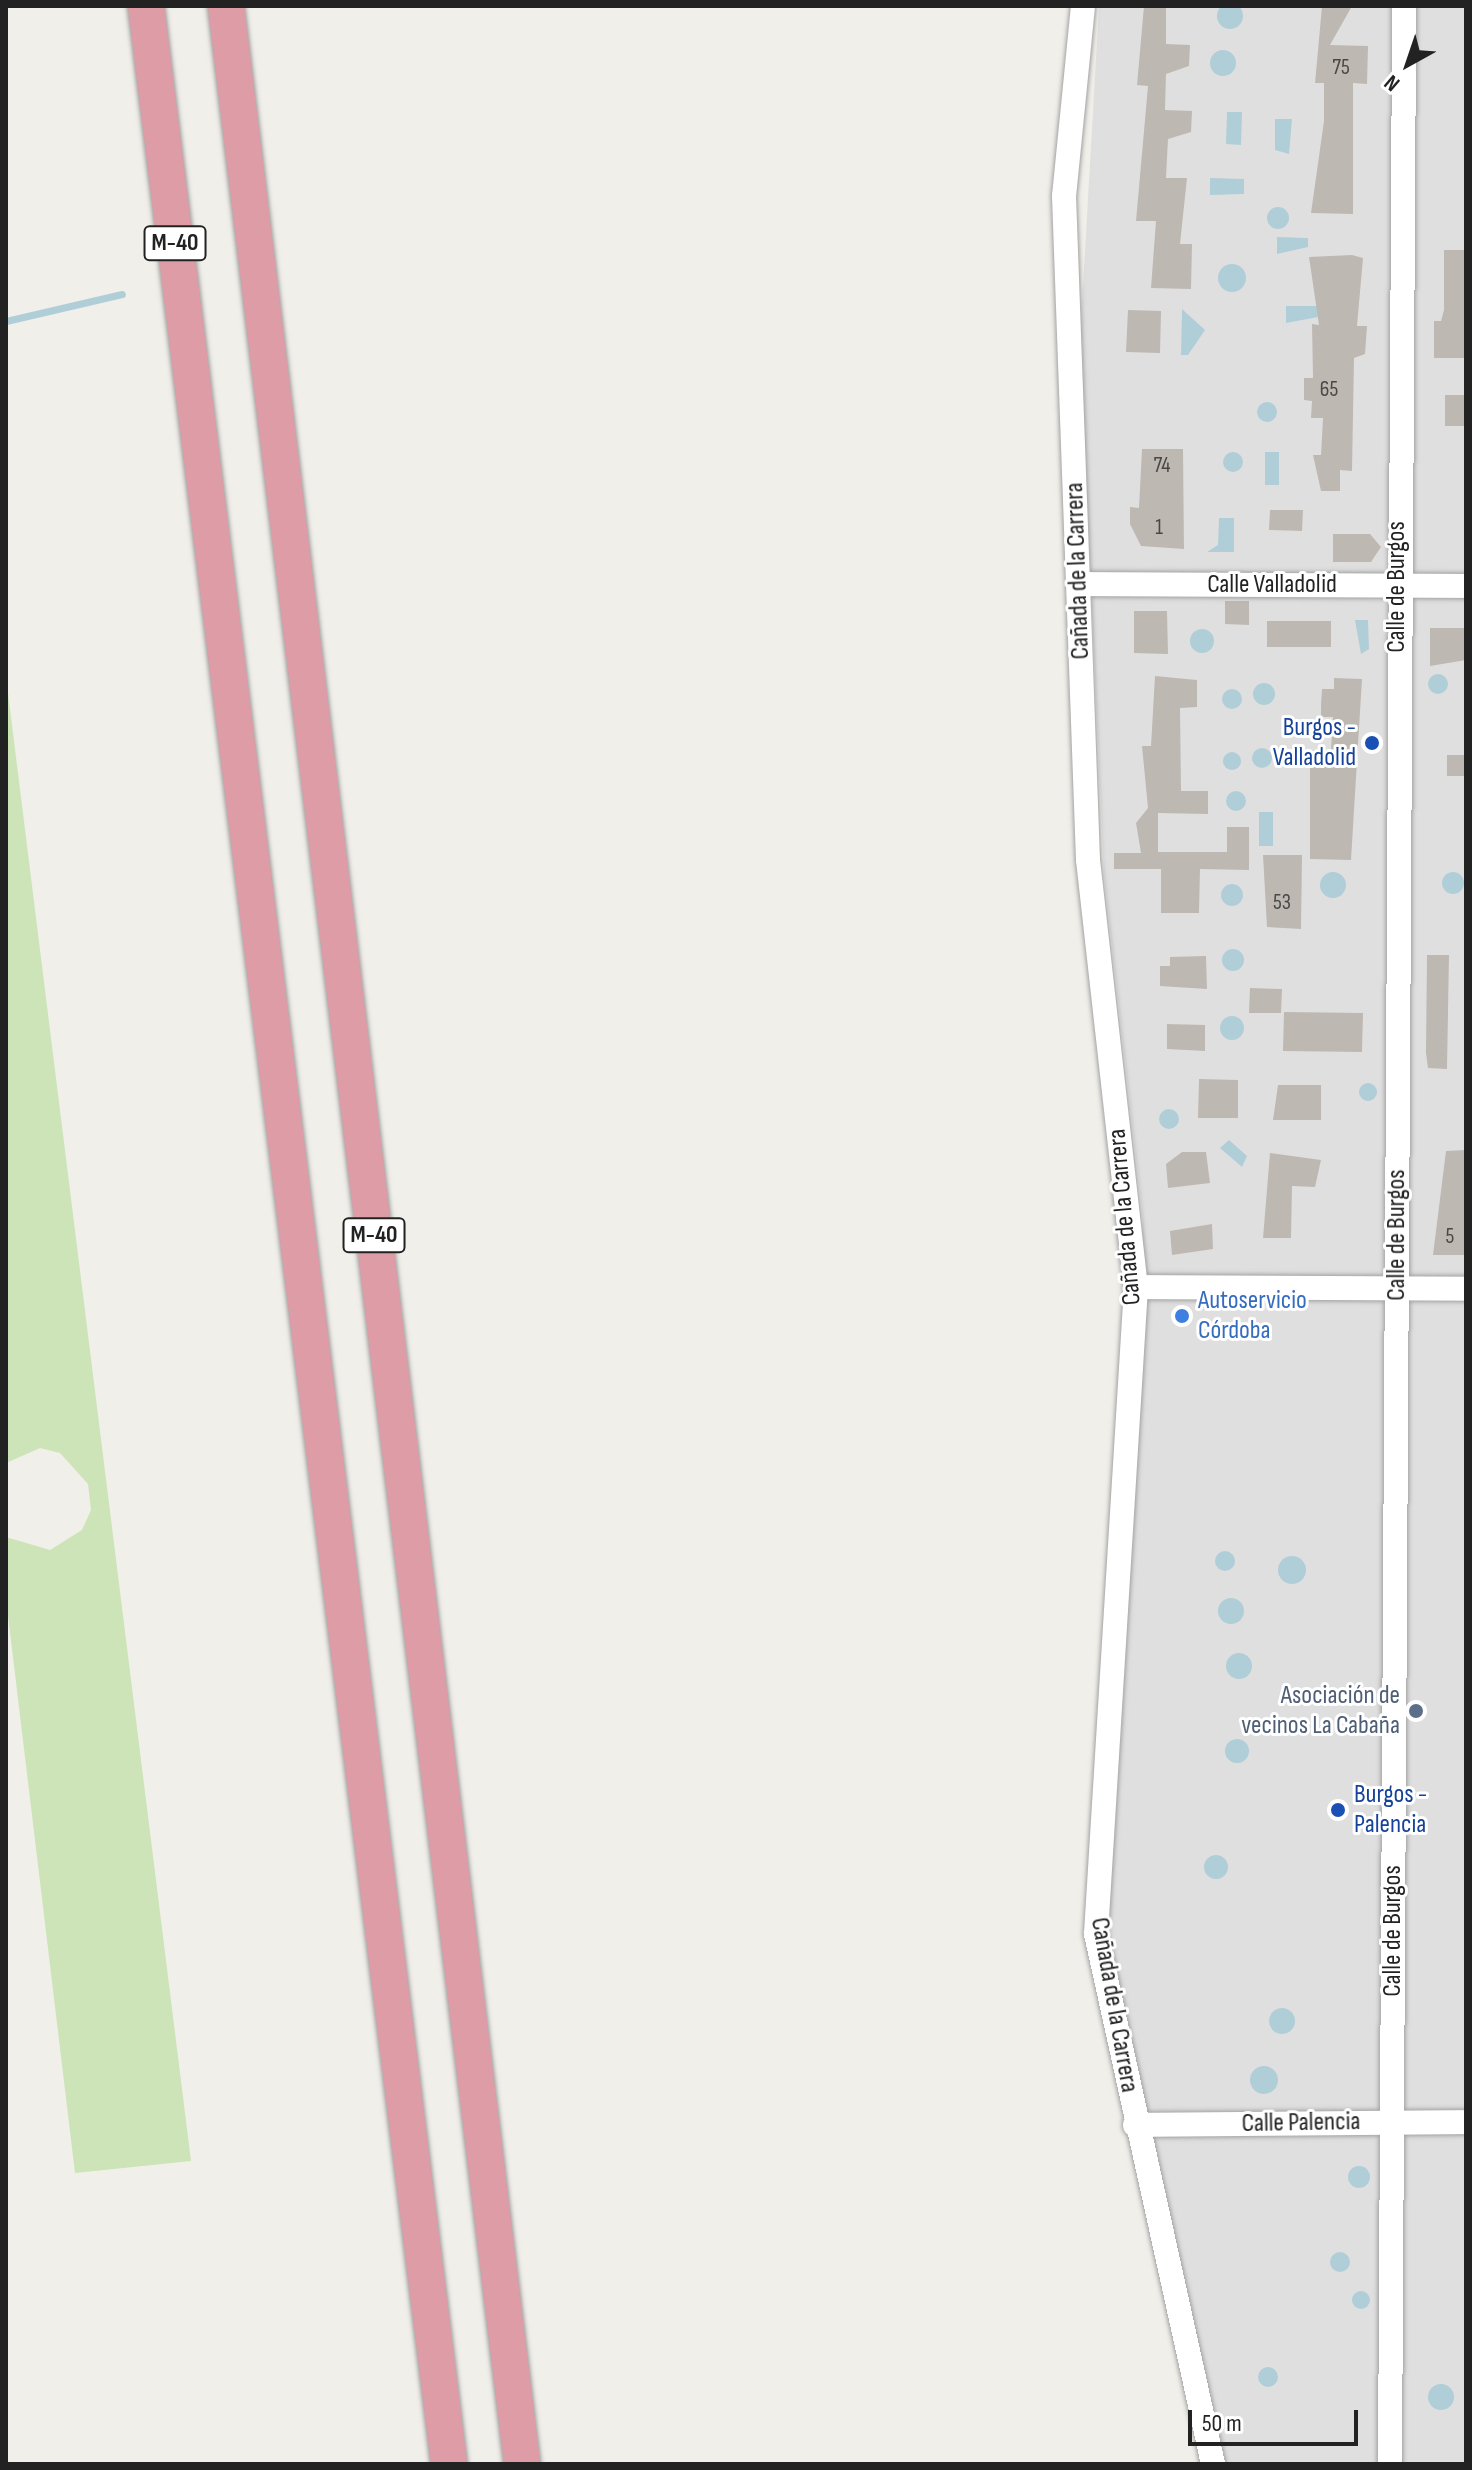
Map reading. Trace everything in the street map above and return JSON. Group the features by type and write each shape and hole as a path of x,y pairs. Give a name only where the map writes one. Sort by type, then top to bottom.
{"highway":[{"name":"M-40","path":"146,6 449,2464"},
{"name":"M-40","path":"226,6 522,2464"},
{"path":"434,2464 444,2424"}],"street":[{"name":"Cañada de la Carrera","path":"1083,6 1064,196 1088,860 1136,1287 1096,1934 1135,2125 1213,2464"},
{"name":"Calle de Burgos","path":"1390,2464 1397,1289 1397,585 1404,6"},
{"name":"Calle Valladolid","path":"1079,584 1466,586"},
{"path":"1136,1287 1466,1289"},
{"name":"Calle Palencia","path":"1135,2125 1466,2122"}],"shaded area":[{"path":"1099,6 1466,6 1466,2464 1226,2464 1106,1952 1143,1219 1104,873 1080,339"}],"green space":[{"path":"6,677 191,2161 75,2173 6,1599 6,1537 50,1550 82,1530 91,1510 88,1484 60,1453 40,1448 6,1463"}],"water":[{"path":"1230,3 1239,7 1243,16 1239,25 1230,29 1221,25 1217,16 1221,7"},
{"path":"1223,50 1232,54 1236,63 1232,72 1223,76 1214,72 1210,63 1214,54"},
{"path":"1227,112 1242,112 1241,145 1226,144"},
{"path":"1275,119 1292,119 1289,154 1275,150"},
{"path":"1210,178 1244,179 1244,194 1210,195"},
{"path":"1278,207 1286,210 1289,218 1286,226 1278,229 1270,226 1267,218 1270,210"},
{"path":"1277,237 1308,238 1308,247 1277,254"},
{"path":"1232,264 1242,268 1246,278 1242,288 1232,292 1222,288 1218,278 1222,268"},
{"path":"1286,306 1318,306 1318,317 1286,323"},
{"path":"1182,309 1205,330 1188,355 1181,355"},
{"path":"1267,402 1274,405 1277,412 1274,419 1267,422 1260,419 1257,412 1260,405"},
{"path":"1233,452 1240,455 1243,462 1240,469 1233,472 1226,469 1223,462 1226,455"},
{"path":"1265,452 1279,452 1279,485 1265,485"},
{"path":"1219,518 1234,518 1234,552 1207,552 1218,545"},
{"path":"1355,620 1368,620 1369,649 1361,654"},
{"path":"1202,629 1211,632 1214,641 1211,650 1202,653 1193,650 1190,641 1193,632"},
{"path":"1438,674 1445,677 1448,684 1445,691 1438,694 1431,691 1428,684 1431,677"},
{"path":"1264,683 1272,686 1275,694 1272,702 1264,705 1256,702 1253,694 1256,686"},
{"path":"1228,689 1236,689 1242,699 1236,709 1228,709 1222,703 1222,695"},
{"path":"1262,748 1269,751 1272,758 1269,765 1262,768 1255,765 1252,758 1255,751"},
{"path":"1232,752 1241,761 1232,770 1223,761"},
{"path":"1236,791 1243,794 1246,801 1243,808 1236,811 1229,808 1226,801 1229,794"},
{"path":"1259,812 1273,812 1273,846 1259,846"},
{"path":"1333,872 1342,876 1346,885 1342,894 1333,898 1324,894 1320,885 1324,876"},
{"path":"1453,872 1461,875 1464,883 1461,891 1453,894 1445,891 1442,883 1445,875"},
{"path":"1232,884 1240,887 1243,895 1240,903 1232,906 1224,903 1221,895 1224,887"},
{"path":"1233,949 1244,960 1233,971 1222,960"},
{"path":"1232,1016 1243,1023 1244,1028 1237,1039 1232,1040 1221,1033 1220,1028 1227,1017"},
{"path":"1364,1083 1372,1083 1377,1092 1375,1099 1364,1101 1359,1096 1359,1088"},
{"path":"1169,1109 1176,1112 1179,1119 1176,1126 1169,1129 1162,1126 1159,1119 1162,1112"},
{"path":"1229,1140 1247,1156 1242,1167 1220,1148"},
{"path":"1225,1551 1232,1554 1235,1561 1232,1568 1225,1571 1218,1568 1215,1561 1218,1554"},
{"path":"1292,1556 1302,1560 1306,1570 1302,1580 1292,1584 1282,1580 1278,1570 1282,1560"},
{"path":"1231,1598 1240,1602 1244,1611 1240,1620 1231,1624 1222,1620 1218,1611 1222,1602"},
{"path":"1239,1653 1248,1657 1252,1666 1248,1675 1239,1679 1230,1675 1226,1666 1230,1657"},
{"path":"1237,1739 1248,1746 1249,1751 1242,1762 1237,1763 1226,1756 1225,1751 1232,1740"},
{"path":"1216,1855 1224,1859 1228,1867 1224,1875 1216,1879 1208,1875 1204,1867 1208,1859"},
{"path":"1282,2008 1291,2012 1295,2021 1291,2030 1282,2034 1273,2030 1269,2021 1273,2012"},
{"path":"1264,2066 1274,2070 1278,2080 1274,2090 1264,2094 1254,2090 1250,2080 1254,2070"},
{"path":"1359,2166 1367,2169 1370,2177 1367,2185 1359,2188 1351,2185 1348,2177 1351,2169"},
{"path":"1340,2252 1347,2255 1350,2262 1347,2269 1340,2272 1333,2269 1330,2262 1333,2255"},
{"path":"1357,2291 1365,2291 1370,2300 1368,2307 1357,2309 1352,2304 1352,2296"},
{"path":"1268,2367 1275,2370 1278,2377 1275,2384 1268,2387 1261,2384 1258,2377 1261,2370"},
{"path":"1441,2384 1450,2388 1454,2397 1450,2406 1441,2410 1432,2406 1428,2397 1432,2388"}],"building":[{"path":"1144,6 1166,6 1166,44 1190,45 1189,66 1166,74 1165,110 1192,111 1191,132 1168,139 1166,178 1187,178 1180,244 1192,244 1191,289 1151,288 1156,221 1136,221 1148,86 1137,85"},
{"path":"1322,6 1352,6 1330,45 1368,46 1367,84 1353,83 1353,214 1311,213 1324,121 1324,83 1315,83"},
{"path":"1444,250 1466,250 1465,358 1434,358 1434,321 1441,321 1444,310"},
{"path":"1352,255 1363,258 1357,326 1367,326 1365,354 1354,358 1352,471 1340,470 1340,491 1321,491 1313,455 1321,455 1323,418 1311,418 1312,401 1304,400 1304,378 1313,378 1312,324 1319,325 1309,257"},
{"path":"1128,310 1161,311 1160,353 1126,352"},
{"path":"1445,395 1466,395 1466,426 1445,426"},
{"path":"1142,449 1183,449 1184,549 1141,546 1130,524 1130,507 1139,508"},
{"path":"1270,510 1303,510 1302,531 1269,530"},
{"path":"1333,534 1370,534 1381,547 1371,562 1333,562"},
{"path":"1225,601 1249,601 1249,625 1225,624"},
{"path":"1134,611 1167,611 1168,654 1134,653"},
{"path":"1267,621 1331,621 1331,647 1267,647"},
{"path":"1430,628 1466,628 1466,660 1430,666"},
{"path":"1155,676 1197,680 1197,707 1180,708 1181,791 1208,791 1208,814 1158,813 1158,852 1227,852 1227,827 1249,827 1249,870 1200,869 1199,913 1161,913 1161,869 1114,869 1114,853 1141,853 1136,823 1148,808 1142,746 1151,746"},
{"path":"1334,678 1362,679 1351,860 1310,859 1310,760 1313,750 1331,750 1333,717 1321,717 1321,705 1322,689 1334,689"},
{"path":"1447,755 1466,755 1466,776 1447,776"},
{"path":"1263,855 1302,855 1301,929 1267,927"},
{"path":"1427,955 1449,955 1447,1069 1428,1068"},
{"path":"1206,956 1207,989 1160,986 1160,966 1170,966 1170,957"},
{"path":"1250,988 1282,989 1281,1013 1249,1013"},
{"path":"1284,1012 1363,1013 1362,1052 1283,1051"},
{"path":"1167,1024 1205,1025 1205,1051 1167,1049"},
{"path":"1199,1079 1238,1080 1238,1118 1198,1118"},
{"path":"1278,1085 1321,1085 1321,1120 1273,1120"},
{"path":"1466,1150 1466,1255 1433,1255 1446,1151"},
{"path":"1182,1152 1206,1152 1210,1183 1168,1188 1166,1164"},
{"path":"1270,1153 1321,1160 1315,1187 1292,1186 1291,1238 1263,1238"},
{"path":"1212,1224 1213,1249 1172,1255 1170,1231"}],"waterway":[{"path":"6,321 122,294"}],"place":[{"name":"Burgos - Valladolid","path":"1372,743"},
{"name":"Autoservicio Córdoba","path":"1182,1316"},
{"name":"Asociación de vecinos La Cabaña","path":"1416,1711"},
{"name":"Burgos - Palencia","path":"1338,1810"}]}
